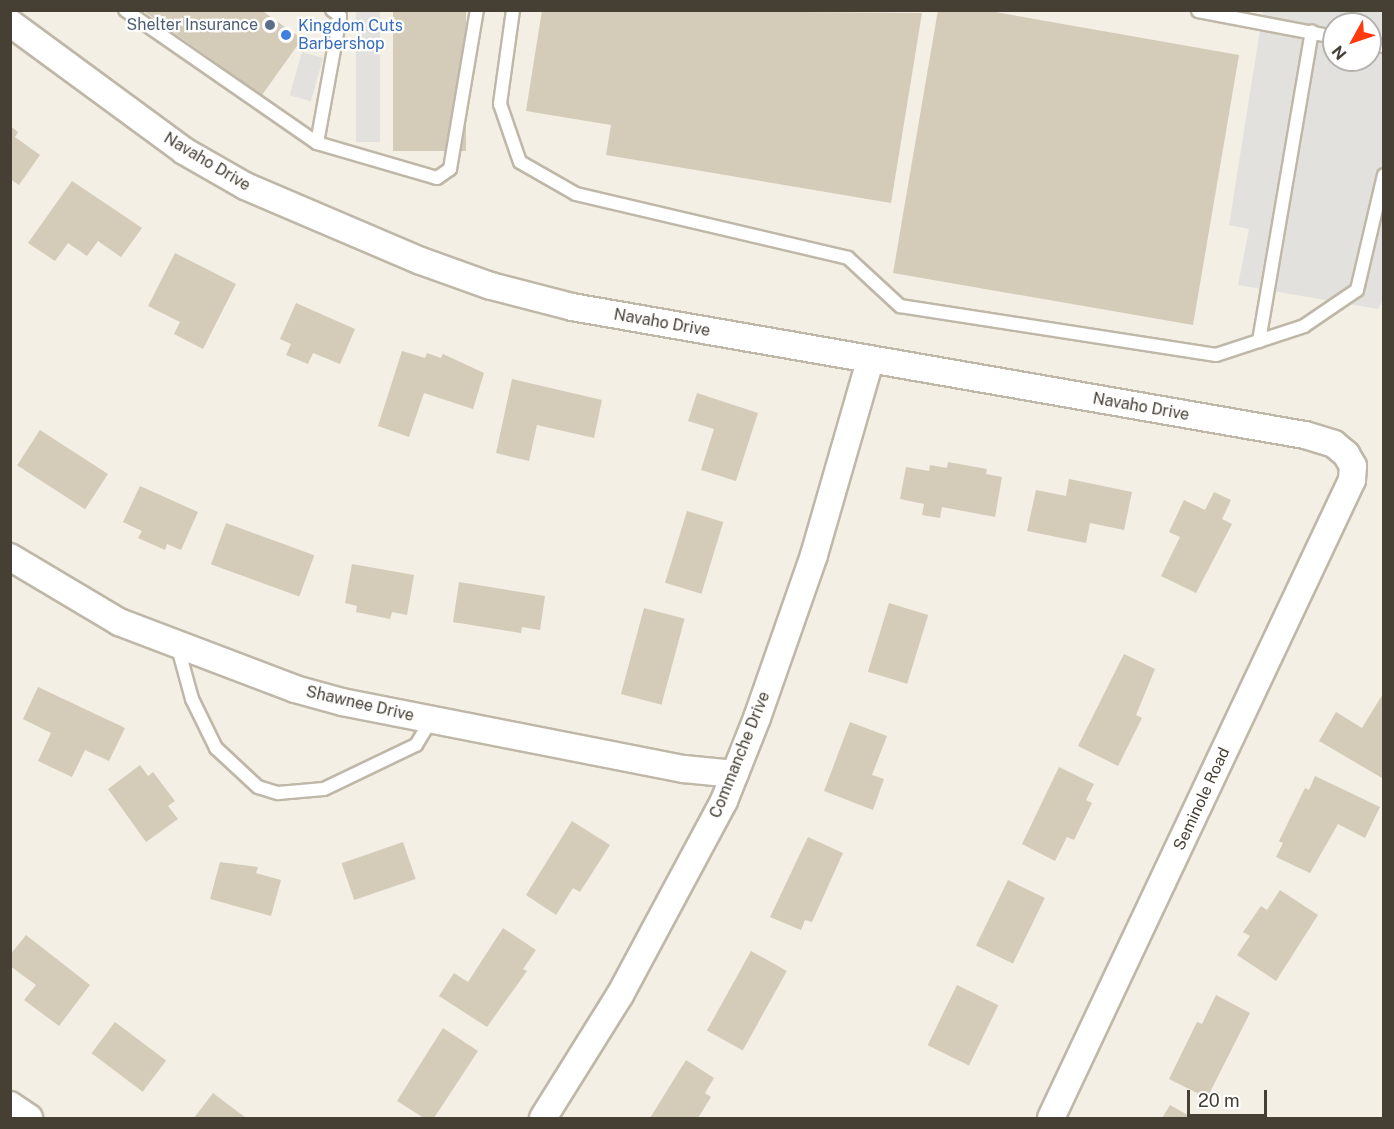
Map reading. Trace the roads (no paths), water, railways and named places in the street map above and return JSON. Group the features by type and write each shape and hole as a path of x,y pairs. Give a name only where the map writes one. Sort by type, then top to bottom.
{"street":[{"name":"Navaho Drive","path":"10,23 184,151 256,191 421,261 528,297 870,361 1305,435 1334,444 1346,454 1353,466 1352,480"},
{"name":"Commanche Drive","path":"543,1119 652,939 735,774 814,555 870,361"},
{"name":"Seminole Road","path":"1051,1119 1352,480"},
{"name":"Shawnee Drive","path":"10,557 84,604 178,648 295,689 431,720 684,769 735,774"},
{"path":"10,1105 29,1119"}],"lane":[{"path":"125,10 316,143 436,178 450,169 477,10"},
{"path":"513,10 500,104 520,162 576,194 848,258 900,306 1216,355 1304,326 1357,290 1383,175"},
{"path":"1198,11 1322,35"},
{"path":"316,143 338,12"},
{"path":"1259,341 1312,33"},
{"path":"178,648 192,699 216,748 246,778 268,790 324,789 416,745 431,720"}],"place":[{"name":"Shelter Insurance","path":"270,25"},
{"name":"Kingdom Cuts Barbershop","path":"286,35"}]}
